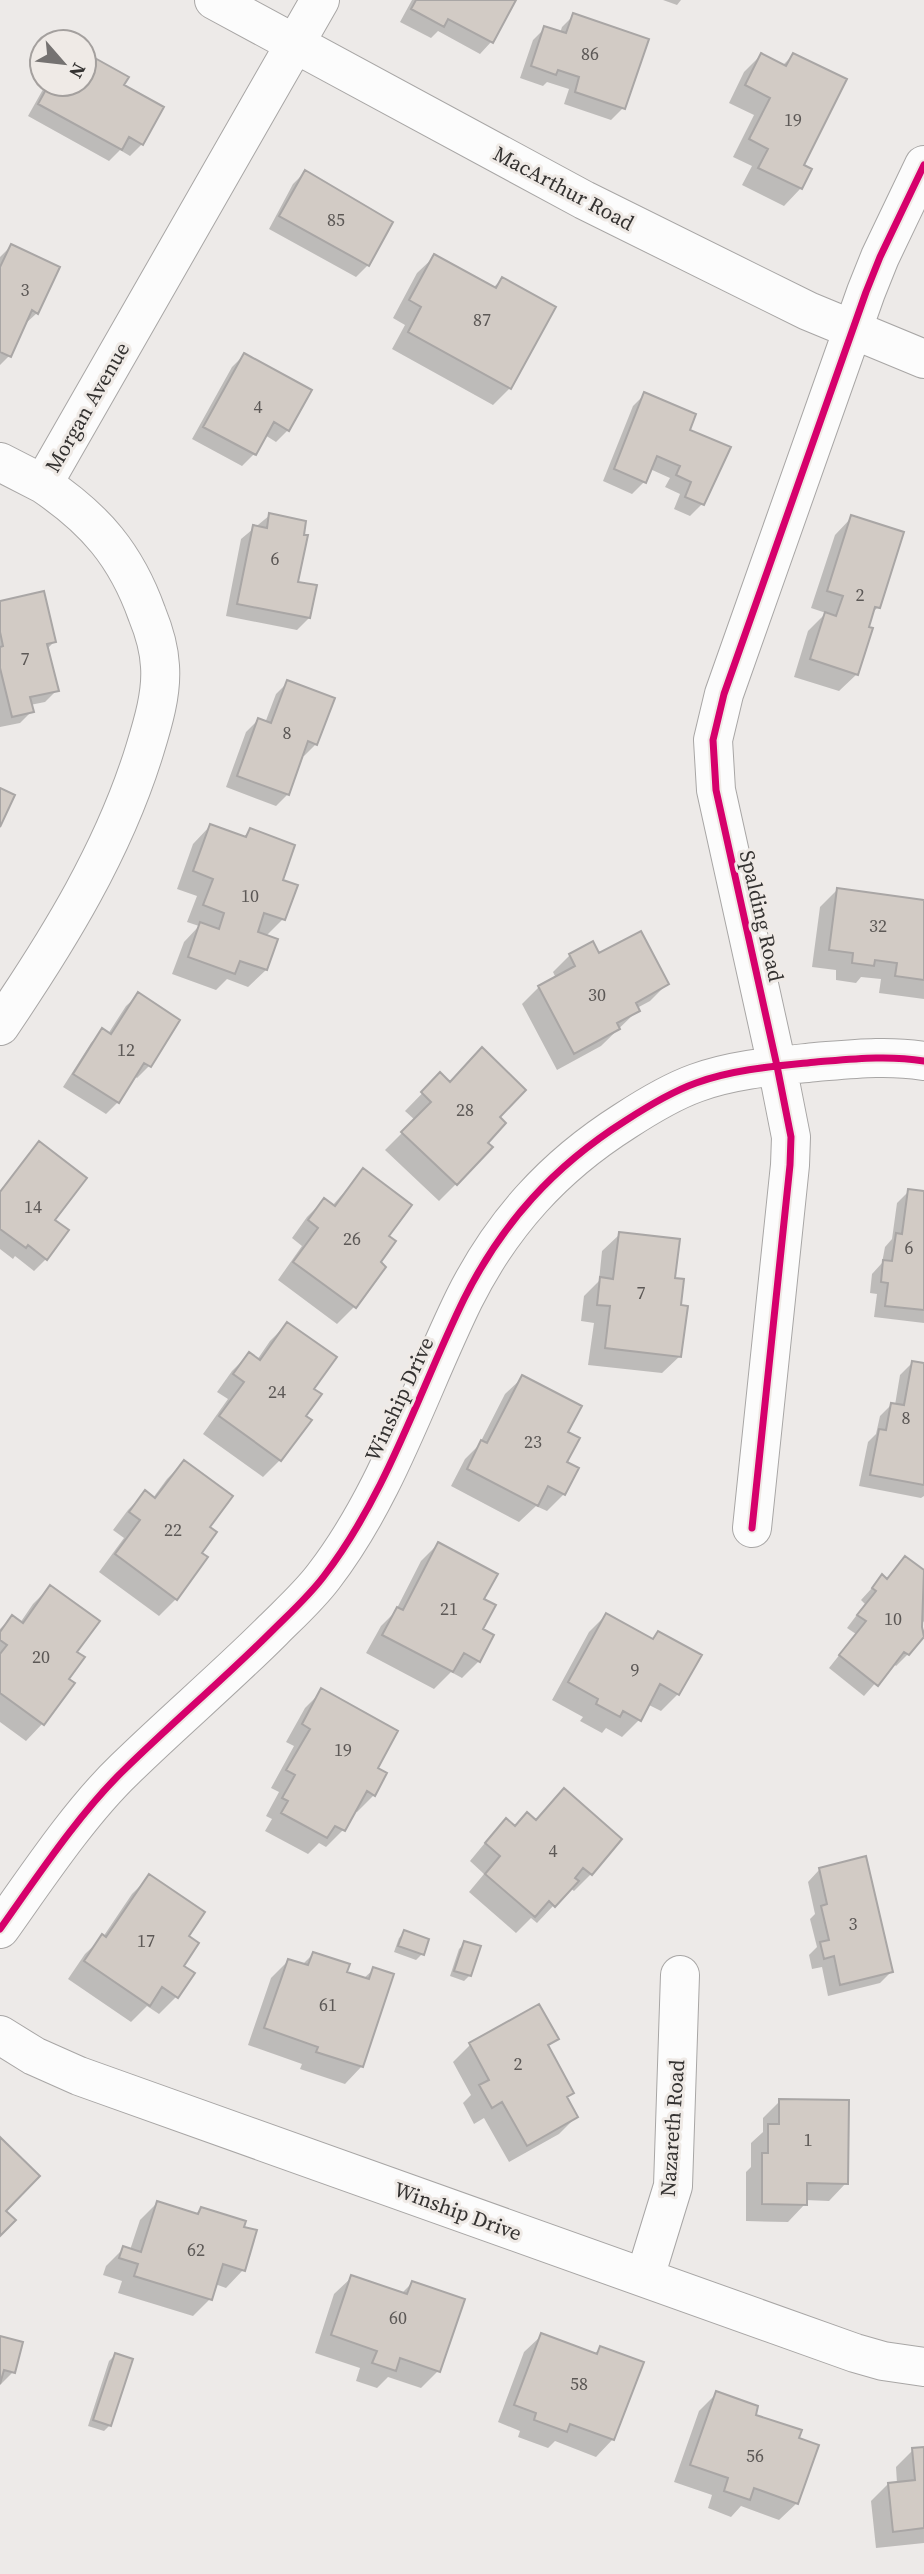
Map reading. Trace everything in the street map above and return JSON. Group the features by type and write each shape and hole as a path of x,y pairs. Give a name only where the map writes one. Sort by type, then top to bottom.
{"street":[{"name":"MacArthur Road","path":"214,0 584,200 853,331 924,359"},
{"name":"Morgan Avenue","path":"0,1026 46,958 94,875 123,809 153,725 160,667 156,637 128,568 98,529 43,484 320,0"},
{"name":"Spalding Road","path":"752,1528 791,1137 716,790 713,740 724,694 880,257 924,165"},
{"path":"0,462 43,484"},
{"name":"Winship Drive","path":"0,1929 89,1809 122,1771 250,1653 324,1576 363,1516 466,1297 499,1240 522,1208 569,1161 603,1135 670,1093 699,1082 777,1066 882,1057 924,1060"},
{"name":"Nazareth Road","path":"645,2277 673,2186 680,1975"},
{"name":"Winship Drive","path":"0,2035 34,2056 79,2076 855,2353 883,2361 924,2367"}],"building":[{"path":"416,0 516,0 493,43 448,19 444,27 411,9"},
{"path":"573,13 649,39 625,109 575,92 579,77 558,70 556,75 531,66 544,26 566,33"},
{"path":"761,53 786,66 793,53 847,79 804,165 812,169 802,189 758,168 768,149 749,139 770,98 745,85"},
{"path":"98,60 129,77 124,85 164,107 143,145 129,137 122,150 38,104 41,98 98,98"},
{"path":"305,170 393,222 369,266 279,216"},
{"path":"11,244 60,267 38,314 32,310 11,357 0,352 0,267"},
{"path":"434,254 496,288 502,277 556,307 511,389 408,332 421,307 409,300"},
{"path":"244,353 312,390 289,431 274,422 256,455 203,427"},
{"path":"644,392 696,414 690,430 731,447 704,505 685,497 691,482 676,475 680,466 657,456 646,483 614,469"},
{"path":"269,513 306,521 304,535 308,535 298,582 317,585 310,618 237,604 253,525 267,528"},
{"path":"851,515 904,532 880,608 875,607 869,627 873,628 858,675 810,659 825,612 836,616 843,596 827,591"},
{"path":"44,591 56,642 47,644 59,691 30,697 34,712 12,717 0,668 0,647 3,646 0,601"},
{"path":"287,680 335,698 317,745 308,741 289,795 237,776 258,718 271,723"},
{"path":"0,788 15,795 0,827"},
{"path":"210,824 246,837 250,828 295,845 283,880 298,885 285,920 264,913 258,932 278,939 267,970 240,961 235,974 188,957 200,922 219,929 224,913 203,905 213,879 193,871"},
{"path":"837,888 924,900 924,980 895,976 897,963 875,960 874,966 852,963 853,953 829,950"},
{"path":"641,931 669,984 636,1003 640,1011 617,1023 620,1029 574,1054 538,986 575,966 569,954 593,941 599,953"},
{"path":"138,992 180,1020 151,1067 144,1063 119,1103 73,1074 102,1028 111,1034"},
{"path":"482,1047 526,1090 500,1117 506,1123 488,1143 493,1147 457,1185 401,1132 431,1102 421,1092 440,1072 450,1082"},
{"path":"39,1141 87,1178 55,1220 69,1230 47,1260 0,1229 0,1192"},
{"path":"363,1168 412,1205 389,1236 396,1241 381,1262 386,1267 356,1308 293,1262 318,1228 308,1220 324,1198 335,1206"},
{"path":"908,1189 924,1191 924,1310 885,1306 888,1283 881,1282 883,1260 892,1261 896,1233 902,1234"},
{"path":"619,1232 680,1239 675,1278 684,1279 681,1305 688,1306 681,1357 605,1348 610,1306 597,1305 600,1277 613,1279"},
{"path":"287,1322 337,1357 314,1389 322,1394 306,1416 312,1420 281,1461 219,1416 244,1382 233,1374 249,1352 260,1360"},
{"path":"912,1361 924,1363 924,1485 870,1475 879,1429 886,1430 891,1403 904,1405"},
{"path":"522,1375 582,1406 568,1432 580,1438 567,1462 579,1468 565,1495 548,1486 538,1506 467,1469 481,1440 487,1443"},
{"path":"184,1460 233,1496 210,1527 217,1532 202,1553 208,1557 177,1600 115,1554 140,1520 129,1512 145,1490 155,1498"},
{"path":"438,1542 498,1574 484,1599 496,1605 483,1629 494,1635 480,1662 464,1653 453,1672 382,1635 397,1607 403,1610"},
{"path":"905,1556 924,1570 924,1637 909,1655 904,1652 878,1686 839,1655 866,1621 857,1615 876,1591 872,1588 882,1574 887,1579"},
{"path":"50,1585 100,1621 77,1652 85,1657 69,1679 75,1683 44,1725 0,1693 0,1654 7,1645 0,1640 0,1632 12,1615 23,1623"},
{"path":"606,1613 653,1639 658,1631 702,1655 679,1695 660,1684 641,1721 623,1711 620,1717 596,1704 598,1699 568,1682"},
{"path":"321,1688 398,1731 378,1768 387,1773 375,1796 367,1791 345,1831 335,1826 327,1838 281,1813 288,1801 282,1798 295,1775 286,1770 310,1729 302,1724"},
{"path":"564,1788 622,1839 592,1875 583,1868 575,1878 579,1881 555,1907 549,1901 535,1917 485,1874 500,1856 485,1843 506,1818 515,1826 527,1812 536,1820"},
{"path":"866,1856 893,1972 840,1985 834,1956 824,1959 820,1942 829,1940 821,1906 827,1904 819,1868"},
{"path":"149,1874 205,1912 189,1936 199,1943 184,1966 195,1973 178,1998 162,1987 150,2006 84,1961 102,1934 106,1937"},
{"path":"404,1930 429,1939 424,1955 398,1946"},
{"path":"464,1941 481,1946 471,1976 454,1971"},
{"path":"313,1952 350,1964 347,1972 369,1979 373,1967 394,1974 363,2067 316,2052 318,2047 264,2028 288,1959 308,1965"},
{"path":"539,2004 559,2039 548,2045 574,2093 567,2097 578,2117 527,2146 502,2102 492,2108 479,2085 489,2080 469,2043"},
{"path":"779,2099 849,2100 848,2184 807,2183 807,2205 762,2204 762,2153 768,2153 768,2124 779,2124"},
{"path":"0,2137 40,2176 6,2211 16,2220 0,2236"},
{"path":"157,2201 198,2214 201,2207 246,2221 244,2227 257,2230 245,2271 223,2264 212,2300 134,2276 138,2264 119,2258 123,2246 141,2252"},
{"path":"351,2275 407,2294 412,2281 465,2299 440,2372 400,2358 396,2371 372,2363 377,2351 331,2335"},
{"path":"541,2333 597,2354 600,2346 644,2362 614,2440 570,2424 567,2432 534,2420 536,2413 514,2405"},
{"path":"0,2336 23,2342 15,2373 4,2370 0,2384"},
{"path":"115,2353 133,2359 111,2426 93,2420"},
{"path":"716,2391 758,2406 756,2415 802,2430 799,2438 819,2445 798,2504 754,2488 750,2500 724,2491 728,2478 690,2465"},
{"path":"924,2447 924,2528 893,2532 888,2483 915,2480 912,2448"}],"cycle path":[{"path":"752,1528 791,1137 716,790 713,740 724,694 866,292 924,165"},
{"path":"0,1929 60,1846 108,1786 255,1648 324,1576 346,1544 384,1477 479,1271 513,1221 553,1177 599,1138 642,1110 710,1078 756,1069 843,1060 884,1058 924,1061"}]}
